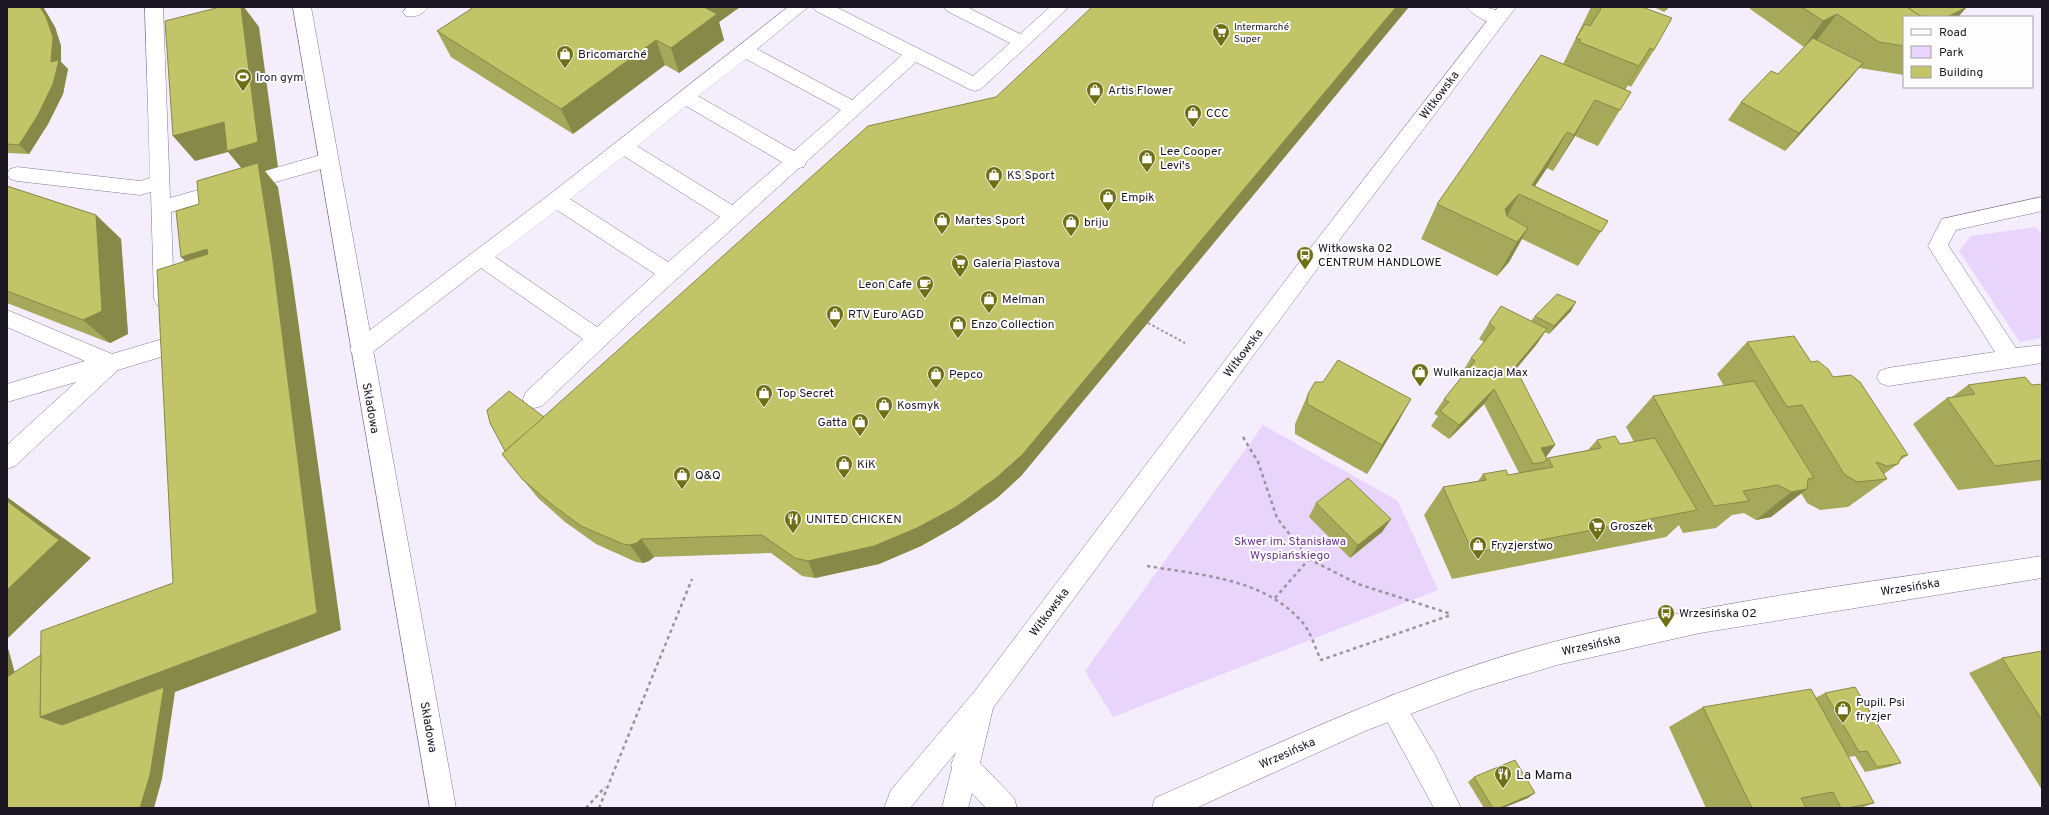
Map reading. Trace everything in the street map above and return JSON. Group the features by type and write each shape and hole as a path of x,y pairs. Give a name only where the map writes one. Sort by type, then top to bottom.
{"street":[{"path":"154,7 167,371"},
{"name":"Składowa","path":"302,7 443,808"},
{"path":"361,349 556,200 622,146 799,7"},
{"path":"822,7 975,85 1060,7"},
{"path":"953,7 1023,42"},
{"path":"1476,7 1502,13"},
{"name":"Witkowska","path":"897,808 900,799 983,701 1305,270 1502,13"},
{"path":"744,50 854,109"},
{"path":"534,399 597,338 797,162 914,54"},
{"path":"685,97 797,162"},
{"path":"622,146 734,216"},
{"path":"161,208 328,160"},
{"path":"17,174 140,188 160,182"},
{"path":"556,200 670,274"},
{"path":"2011,358 1938,246 1949,224 2042,204"},
{"path":"481,258 597,338"},
{"path":"7,318 111,363"},
{"path":"7,393 166,347"},
{"path":"1888,377 2042,354"},
{"path":"7,459 111,363"},
{"name":"Wrzesińska","path":"1165,808 1360,720 1471,679 1609,640 1700,621 2042,567"},
{"name":"Witkowska","path":"955,808 964,765 983,701"},
{"path":"1393,708 1426,764 1448,808"},
{"path":"964,765 1004,808"}],"path":[{"path":"1148,323 1185,343"},
{"path":"1147,566 1250,586 1275,598 1302,622 1321,660 1451,614 1358,584 1309,559 1277,518 1258,462 1243,437"},
{"path":"1275,598 1309,559"},
{"path":"599,808 692,579"},
{"path":"586,808 607,786"}],"green space":[{"path":"2036,227 2042,236 2042,338 2020,342 1959,251 1971,236"},
{"name":"Skwer im. Stanisława Wyspiańskiego","path":"1263,425 1398,501 1438,590 1113,717 1085,671"}],"building":[{"path":"7,7 40,7 46,17 53,37 51,62 59,60 53,84 38,115 19,145 7,144"},
{"path":"220,7 241,7 258,142 227,151 224,122 173,136 165,21"},
{"name":"Bricomarché","path":"474,7 704,7 717,14 671,48 656,40 561,109 437,31"},
{"name":"Galeria Piastova","path":"1092,7 1396,7 1022,455 996,478 956,507 917,528 874,546 808,561 795,558 762,535 641,539 637,543 630,545 623,544 581,526 550,503 522,479 502,454 868,126 996,97"},
{"path":"1599,7 1642,7 1672,18 1654,50 1650,48 1639,66 1579,42 1581,40 1576,38 1585,24 1590,26 1601,9"},
{"path":"1802,7 1907,7 1920,16 1903,16 1903,46 1879,42 1837,14 1823,21"},
{"path":"1907,7 1967,7 1949,16 1920,16"},
{"path":"1813,38 1863,63 1799,133 1741,102 1771,71 1778,74"},
{"path":"1541,55 1631,92 1620,110 1595,100 1574,135 1567,132 1532,185 1608,221 1601,232 1519,194 1505,209 1507,216 1528,228 1517,242 1437,204"},
{"path":"258,163 272,253 317,613 40,717 41,631 173,583 157,270 208,254 207,249 181,257 176,211 199,204 197,181"},
{"path":"7,186 96,215 102,311 83,320 7,291"},
{"path":"1557,294 1576,302 1554,326 1535,316"},
{"path":"1501,306 1547,329 1515,367 1555,445 1541,448 1547,459 1544,462 1533,464 1494,389 1459,425 1440,411 1449,402 1444,399 1475,361 1471,358 1495,328 1489,323"},
{"path":"1794,336 1811,362 1818,361 1828,369 1833,377 1851,375 1860,382 1908,455 1902,456 1898,464 1887,466 1876,462 1887,479 1857,482 1844,474 1802,405 1787,407 1747,342"},
{"path":"1338,360 1411,399 1382,445 1307,404 1308,394 1315,382 1323,382"},
{"path":"2025,377 2032,385 2042,384 2042,460 1995,466 1947,398 1975,394 1968,385"},
{"path":"1754,381 1814,478 1808,479 1807,489 1791,492 1778,485 1743,491 1749,501 1714,506 1653,396"},
{"path":"509,391 544,417 505,451 490,423 487,410"},
{"path":"1615,436 1620,444 1655,438 1697,510 1473,553 1443,487 1486,480 1483,474 1506,470 1508,475 1553,467 1548,458 1601,448 1597,440"},
{"path":"1348,478 1391,519 1358,545 1316,503"},
{"path":"7,501 59,540 7,590"},
{"path":"2042,651 2042,720 2002,658"},
{"path":"41,655 40,717 62,725 164,687 150,775 140,808 7,808 7,677"},
{"path":"1855,687 1901,763 1877,767 1867,751 1859,752 1825,693"},
{"path":"1811,689 1874,803 1841,808 1833,792 1801,798 1806,808 1752,808 1703,707"},
{"path":"1515,760 1535,793 1500,808 1493,808 1474,777"}],"place":[{"name":"Intermarché Super","path":"1221,47"},
{"name":"Bricomarché","path":"565,69"},
{"name":"Iron gym","path":"243,92"},
{"name":"Artis Flower","path":"1095,105"},
{"name":"CCC","path":"1193,128"},
{"name":"Lee Cooper Levi's","path":"1147,173"},
{"name":"KS Sport","path":"994,190"},
{"name":"Empik","path":"1108,212"},
{"name":"Martes Sport","path":"942,235"},
{"name":"briju","path":"1071,237"},
{"name":"Witkowska 02 CENTRUM HANDLOWE","path":"1305,270"},
{"name":"Galeria Piastova","path":"960,278"},
{"name":"Leon Cafe","path":"925,299"},
{"name":"Melman","path":"989,314"},
{"name":"RTV Euro AGD","path":"835,329"},
{"name":"Enzo Collection","path":"958,339"},
{"name":"Wulkanizacja Max","path":"1420,387"},
{"name":"Pepco","path":"936,389"},
{"name":"Top Secret","path":"764,408"},
{"name":"Kosmyk","path":"884,420"},
{"name":"Gatta","path":"860,437"},
{"name":"KiK","path":"844,479"},
{"name":"Q&Q","path":"682,490"},
{"name":"UNITED CHICKEN","path":"793,534"},
{"name":"Groszek","path":"1597,541"},
{"name":"Fryzjerstwo","path":"1478,560"},
{"name":"Wrzesińska 02","path":"1666,628"},
{"name":"Pupil. Psi fryzjer","path":"1843,724"},
{"name":"La Mama","path":"1503,789"}]}
